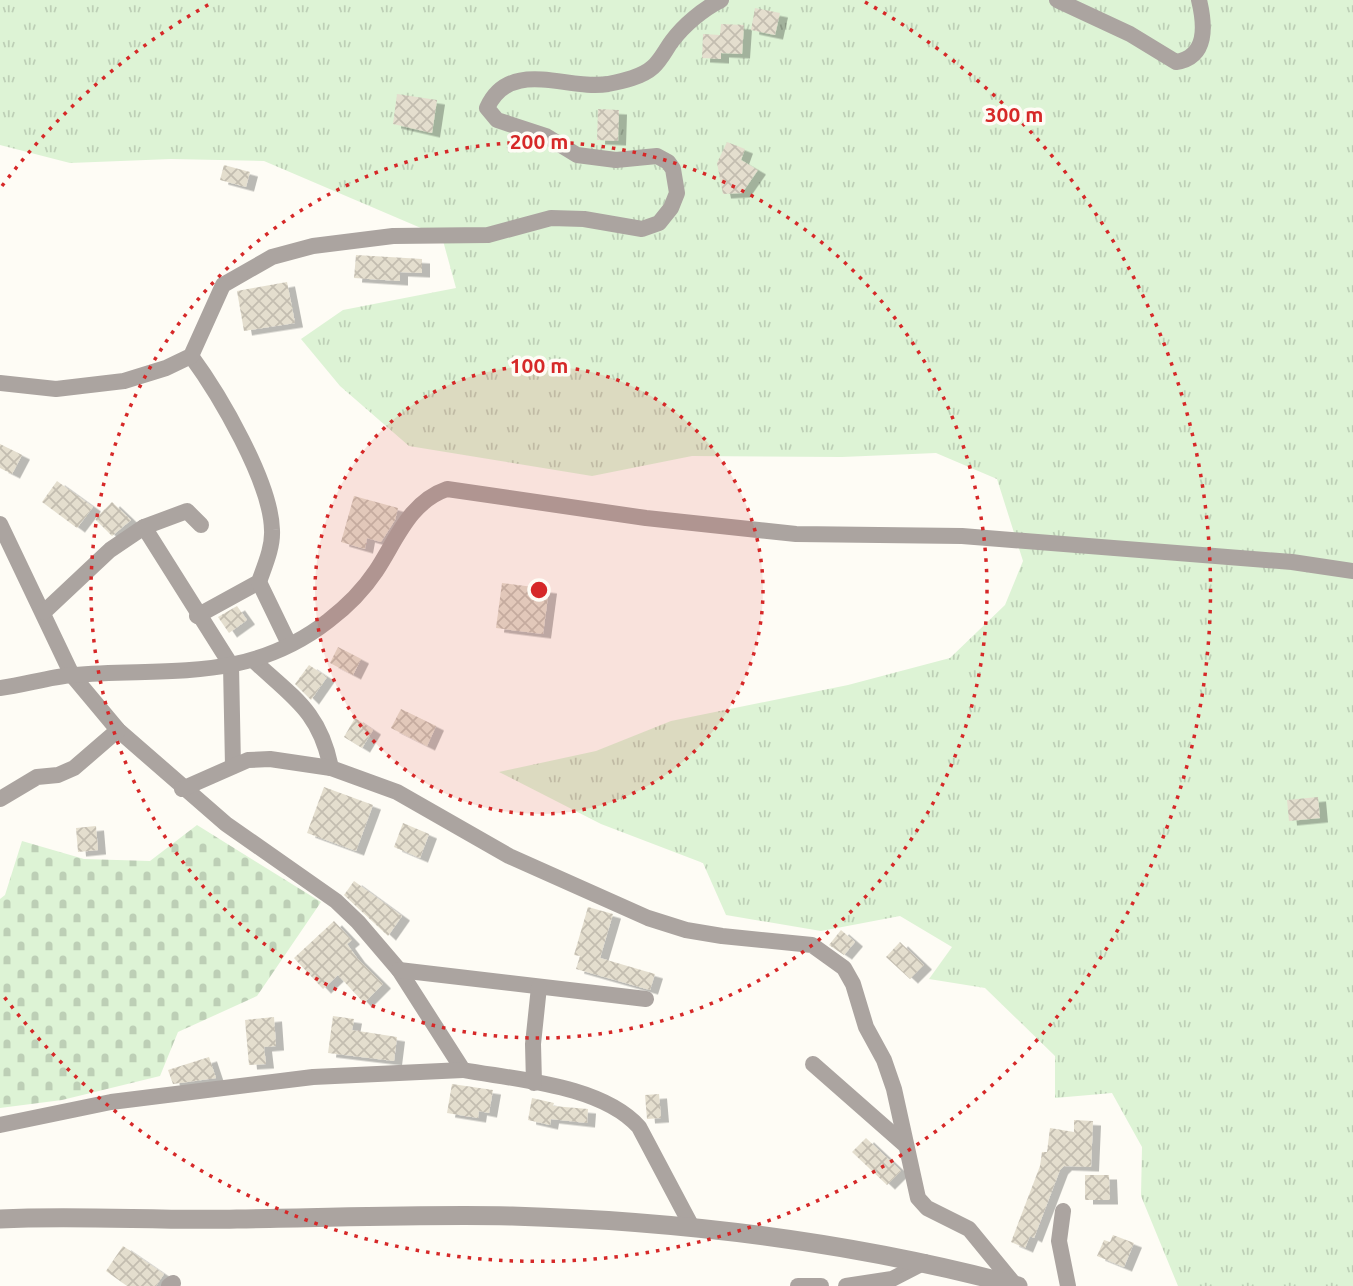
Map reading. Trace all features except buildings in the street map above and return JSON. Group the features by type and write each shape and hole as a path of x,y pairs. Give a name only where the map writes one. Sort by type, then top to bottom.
{"street":[{"path":"0,383 56,389 88,387 124,381 166,368 191,356 223,285 248,269 282,254 313,246 366,238 488,235 551,218 584,219 642,229 659,223 671,208 677,193 673,169 668,162 657,156 616,160 577,155 546,136 497,120 487,108 493,95 508,84 534,77 606,84 631,78 653,67 688,24 722,0"},
{"path":"1057,0 1130,34 1176,62 1195,54 1202,40 1199,0"},
{"path":"191,356 211,384 256,472 270,513 272,531 269,553 259,582 197,616"},
{"path":"0,688 72,675 163,674 254,662 328,621 374,575 416,508 436,493 447,489 462,489 526,502 796,534 962,536 1292,562 1353,571"},
{"path":"44,612 110,550 144,527 187,511 201,526"},
{"path":"0,525 72,675 117,730 226,824 336,901 399,970 463,1070"},
{"path":"144,527 197,616 231,665 233,766"},
{"path":"259,582 289,644"},
{"path":"254,662 311,714 326,742 331,768"},
{"path":"0,799 37,777 58,775 74,768 117,730"},
{"path":"183,789 248,760 270,759 331,768 397,792 509,856 648,918 686,930 722,936 812,944 829,954 844,968 853,984 866,1027 884,1060 894,1089 904,1144 923,1205 969,1229 1016,1286"},
{"path":"399,970 646,999"},
{"path":"534,1083 533,1044 539,987"},
{"path":"813,1065 904,1144"},
{"path":"0,1125 111,1102 313,1077 463,1070 534,1083 601,1100 630,1118 639,1127 692,1227"},
{"path":"1063,1211 1059,1241 1068,1286"},
{"path":"0,1219 510,1216 692,1227 925,1262 1016,1286"},
{"path":"846,1286 892,1279 925,1262"},
{"path":"798,1286 821,1286"}],"green space":[{"path":"0,0 1353,0 1353,1286 1178,1286 1141,1196 1142,1147 1112,1093 1055,1098 1055,1056 985,988 929,979 952,947 900,916 821,931 726,915 703,863 601,824 499,772 596,751 671,721 848,685 950,658 1005,605 1023,561 997,479 936,453 842,457 692,456 592,476 409,446 340,386 301,339 343,310 456,288 442,237 264,161 171,159 70,163 0,145"},
{"path":"197,825 321,902 257,996 178,1032 160,1076 62,1100 0,1108 0,899 5,895 22,841 84,859 150,861"}]}
